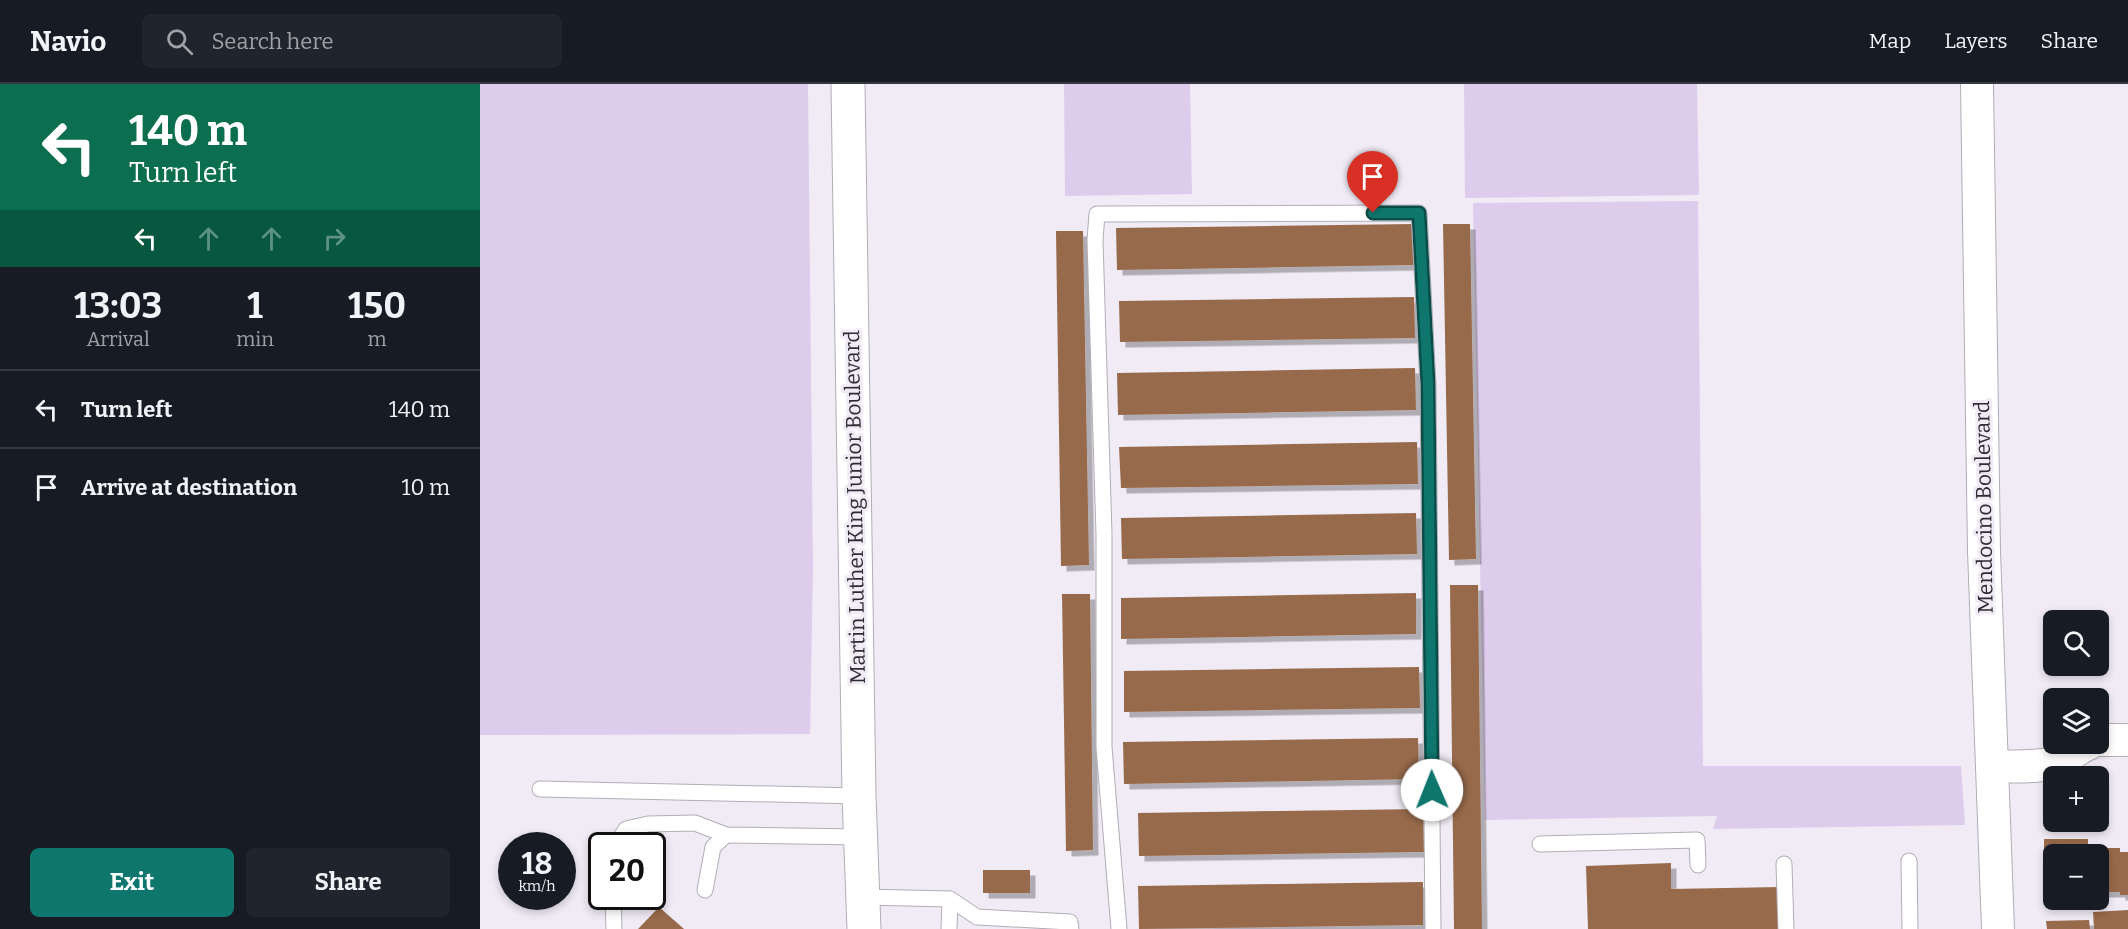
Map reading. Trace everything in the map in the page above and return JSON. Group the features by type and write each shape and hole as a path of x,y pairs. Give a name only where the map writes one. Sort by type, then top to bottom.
{"street":[{"name":"Martin Luther King Junior Boulevard","path":"848,84 859,796 864,929"},
{"name":"Mendocino Boulevard","path":"1977,84 1984,551 1998,929"},
{"path":"2109,740 2128,740"},
{"path":"1993,767 2059,762 2070,754"}],"lane":[{"path":"1119,929 1104,747 1104,534 1095,240 1097,214 1419,213 1428,384 1433,929"},
{"path":"540,789 859,796"},
{"path":"625,832 648,824 695,823 726,835 860,837"},
{"path":"705,890 713,847 726,835"},
{"path":"1540,844 1697,840 1698,865"},
{"path":"1909,861 1910,929"},
{"path":"1784,864 1786,929"},
{"path":"863,897 950,899 977,917 1070,922 1071,929"},
{"path":"949,929 950,899"},
{"path":"613,910 614,929"}],"shaded area":[{"path":"480,84 808,84 813,568 810,734 480,735"},
{"path":"1064,84 1190,84 1192,194 1065,196"},
{"path":"1464,84 1697,84 1699,195 1465,198"},
{"path":"1698,201 1703,766 1961,766 1965,825 1713,829 1717,816 1485,820 1473,203"}],"building":[{"path":"1414,224 1415,265 1117,270 1116,228"},
{"path":"1443,224 1470,224 1476,559 1449,560"},
{"path":"1056,231 1083,231 1089,565 1061,566"},
{"path":"1414,297 1415,338 1120,342 1119,301"},
{"path":"1415,368 1416,410 1118,415 1117,373"},
{"path":"1417,442 1418,484 1121,488 1119,447"},
{"path":"1416,513 1417,554 1122,559 1121,518"},
{"path":"1450,585 1478,585 1482,929 1454,929"},
{"path":"1416,593 1416,634 1121,639 1121,598"},
{"path":"1062,594 1090,594 1093,850 1066,851"},
{"path":"1419,667 1420,708 1124,712 1124,671"},
{"path":"1418,738 1419,779 1124,784 1123,742"},
{"path":"1423,809 1424,852 1139,856 1138,813"},
{"path":"2044,839 2088,839 2088,844 2044,844"},
{"path":"2109,848 2120,848 2120,852 2128,852 2128,895 2120,895 2120,892 2109,892"},
{"path":"1671,863 1671,889 1781,887 1781,929 1588,929 1586,866"},
{"path":"983,870 1030,870 1030,893 983,893"},
{"path":"1423,882 1423,925 1139,929 1138,886"},
{"path":"656,910 662,910 684,929 638,929"},
{"path":"2128,910 2128,929 2094,929 2093,912"},
{"path":"2089,920 2090,929 2047,929 2046,921"}],"route":[{"path":"1373,213 1419,213 1428,384 1432,790"}]}
